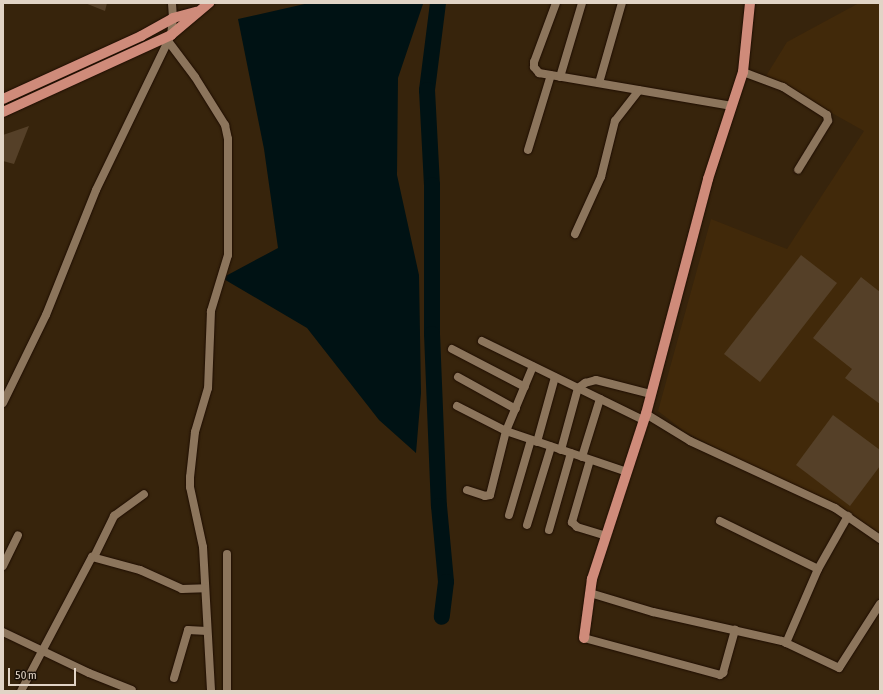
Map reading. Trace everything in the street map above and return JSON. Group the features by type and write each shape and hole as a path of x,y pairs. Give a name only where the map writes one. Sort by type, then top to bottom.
{"main road":[{"path":"3,112 169,38 209,3"},
{"path":"584,638 592,579 651,394 708,179 743,72 750,3"},
{"path":"16,106 7,97 141,36 173,18 200,10"}],"street":[{"path":"3,403 46,315 96,190 169,38 173,18 172,3"},
{"path":"556,3 534,62 536,71 560,77 732,106"},
{"path":"560,77 582,3"},
{"path":"599,83 622,3"},
{"path":"169,38 225,125 228,139 228,255 211,311 208,388 196,432 190,477 203,547 211,691"},
{"path":"743,72 783,87 827,115 828,121 798,170"},
{"path":"528,150 551,75"},
{"path":"575,234 598,184 615,121 639,90"},
{"path":"482,341 600,399 644,417 690,441 835,508 880,539"},
{"path":"452,349 525,387"},
{"path":"467,490 485,496 490,494 506,431 533,366"},
{"path":"458,377 516,409"},
{"path":"509,515 555,377"},
{"path":"561,450 578,388 585,383 596,380 651,394"},
{"path":"582,457 600,399"},
{"path":"457,406 506,431 626,472"},
{"path":"527,525 551,447"},
{"path":"549,530 572,454"},
{"path":"590,460 572,522 577,527 606,536"},
{"path":"21,691 91,558 94,557 114,516 144,494"},
{"path":"786,643 818,569 848,516"},
{"path":"720,521 818,569"},
{"path":"3,566 18,535"},
{"path":"227,554 227,691"},
{"path":"94,557 140,570 182,588 205,588"},
{"path":"590,593 648,611 786,643 839,668 880,604"},
{"path":"174,678 188,630 207,631"},
{"path":"584,638 720,675 723,672 735,630"},
{"path":"3,632 89,673 132,690"}],"shaded area":[{"path":"309,3 423,4 398,78 397,175 419,275 421,393 416,453 379,420 307,328 222,278 278,248 264,149 238,19"},
{"path":"859,3 880,3 880,534 838,505 741,461 684,431 658,411 711,219 787,249 864,131 766,76 787,42"}],"building":[{"path":"85,3 107,3 105,11"},
{"path":"29,126 14,164 3,161 3,135"},
{"path":"801,255 837,283 760,382 724,354"},
{"path":"861,277 880,292 880,404 845,378 852,369 813,338"},
{"path":"833,415 880,450 880,466 850,506 796,465"}],"waterway":[{"path":"438,3 427,90 432,185 432,334 439,506 446,582 442,617"}]}
